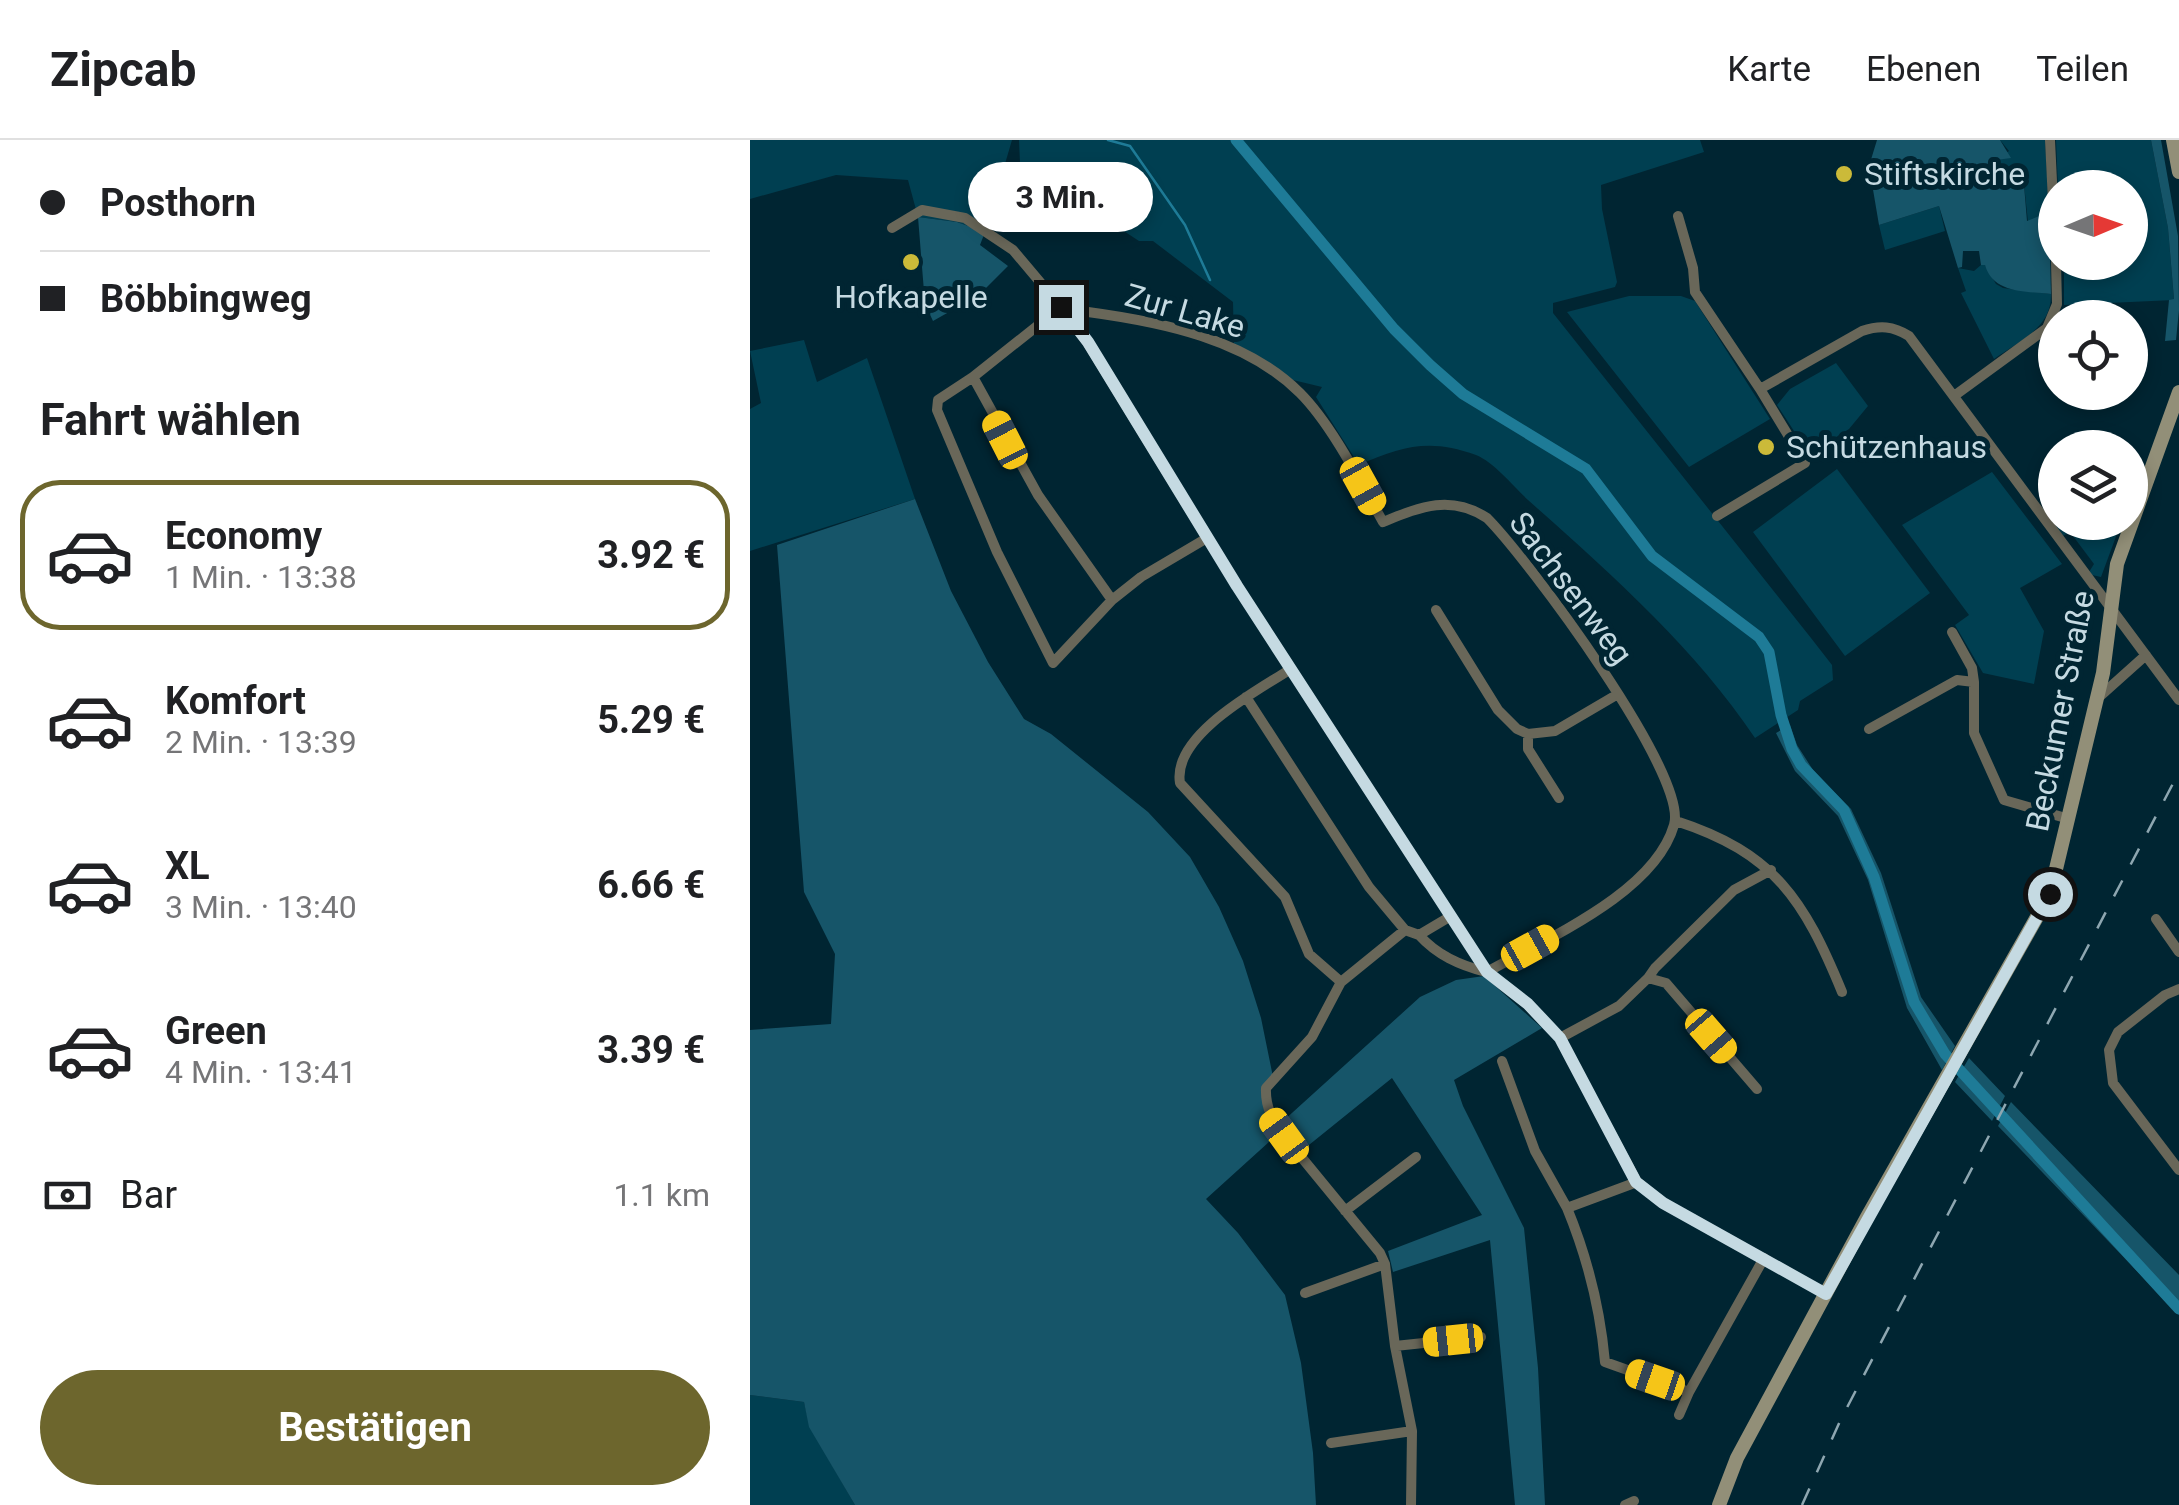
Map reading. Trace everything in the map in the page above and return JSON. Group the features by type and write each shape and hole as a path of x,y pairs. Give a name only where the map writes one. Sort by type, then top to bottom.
{"main road":[{"path":"2173,140 2179,172"},
{"name":"Beckumer Straße","path":"1718,1505 1737,1458 1826,1294 2050,894 2108,644 2117,564 2179,392"},
{"path":"2162,442 2179,426"}],"street":[{"path":"2050,140 2051,170"},
{"path":"892,228 922,210 965,218 1012,250 1072,322 1487,972 1528,1004 1560,1038 1636,1182 1663,1203 1826,1294"},
{"path":"1678,216 1693,268 1695,292 1805,463 1718,516"},
{"path":"1954,396 2047,328 2057,304 2056,280"},
{"path":"1061,307 938,400 938,410 997,552 1053,663 1112,600 1141,577 1207,538"},
{"name":"Zur Lake","path":"1072,322 1088,312 1131,318 1248,354 1303,396 1383,522"},
{"path":"1760,389 1875,327 1891,328 1909,336 2179,700"},
{"path":"973,377 1038,496 1112,600"},
{"name":"Sachsenweg","path":"1383,522 1440,502 1486,518 1574,626 1618,694 1668,785 1676,821"},
{"path":"1436,610 1498,710 1510,724 1528,734 1555,731 1618,694"},
{"path":"1952,632 1972,668 1974,733 2004,800 2070,818"},
{"path":"2097,698 2146,655"},
{"path":"1291,669 1218,716 1180,760 1180,783 1285,896 1309,954 1341,982"},
{"path":"1869,728 1957,680 1974,682"},
{"path":"1246,698 1369,886 1405,930 1419,935 1432,950 1487,972 1585,917 1640,878 1666,844 1676,821 1743,849 1770,870 1800,906 1842,992"},
{"path":"1528,734 1528,749 1559,798"},
{"path":"1560,1038 1618,1006 1734,890 1770,870"},
{"path":"1419,935 1450,916"},
{"path":"2156,919 2179,952"},
{"path":"1405,930 1341,982 1312,1037 1266,1088 1265,1099 1271,1117 1385,1264 1395,1346 1412,1431 1410,1505"},
{"path":"1648,978 1666,983 1756,1089"},
{"path":"2179,990 2165,995 2118,1032 2109,1050 2113,1083 2179,1170"},
{"path":"1502,1061 1535,1151 1567,1208 1587,1255 1601,1315 1605,1362 1689,1392"},
{"path":"1345,1211 1416,1156"},
{"path":"1567,1208 1636,1182"},
{"path":"1679,1415 1764,1258"},
{"path":"1304,1293 1385,1264"},
{"path":"1395,1346 1482,1337"},
{"path":"1332,1444 1412,1431"}],"shaded area":[{"path":"750,140 1012,140 985,232 957,222 918,217 908,180 836,175 750,199"},
{"path":"1019,140 1700,140 1704,152 1601,185 1617,282 1615,287 1553,303 1553,313 1832,665 1833,680 1800,701 1798,710 1755,738 1678,642 1490,463 1460,450 1416,446 1359,465 1316,397 1322,387 1293,380 1234,347 1233,302 1153,241 1139,241 1020,163"},
{"path":"1877,140 2000,140 2011,158 1996,160 1997,174 2023,173 2027,221 2038,216 2038,280 2051,280 2051,294 2003,286 1981,265 1979,251 1963,251 1962,267 1958,268 1939,206 1879,225 1869,166"},
{"path":"2000,140 2045,140 2047,170 2038,170 2038,217 2028,222 2023,174 1997,175 1995,160 2009,151"},
{"path":"2056,140 2151,140 2168,228 2174,300 2064,300 2064,280 2148,280 2148,170 2057,170"},
{"path":"2151,140 2161,140 2178,236 2176,340 2165,341 2169,300 2174,299 2168,228"},
{"path":"1939,206 1945,231 1885,250 1879,225"},
{"path":"918,217 957,222 985,232 980,245 1008,266 979,295 933,321 925,304"},
{"path":"1985,265 1996,284 2003,288 2051,294 2050,300 2038,300 2038,327 1994,359 1961,293 1966,291 1958,268 1974,271"},
{"path":"1629,296 1681,296 1695,301 1770,419 1689,467 1567,312"},
{"path":"804,340 817,382 867,358 915,499 750,551 750,409 761,403 750,351"},
{"path":"1836,363 1868,406 1849,429 1809,454 1777,405 1790,389"},
{"path":"1837,469 1930,593 1845,656 1753,532"},
{"path":"1992,472 2038,532 2038,540 2044,540 2062,564 2020,588 2044,631 2034,684 1983,673 1955,625 1969,615 1902,525"},
{"path":"915,499 951,591 988,662 1024,719 1051,734 1148,812 1190,857 1219,907 1243,961 1261,1018 1273,1077 1264,1099 1280,1132 1206,1199 1238,1233 1285,1295 1301,1363 1316,1505 855,1505 809,1427 804,1402 750,1395 750,1030 831,1024 835,954 804,892 777,545"},
{"path":"2076,540 2115,540 2101,577 2089,572 2094,564"},
{"path":"1790,725 1813,770 1851,809 1881,873 1921,997 1955,1046 1942,1070 1907,1008 1868,880 1838,816 1795,771 1776,733"},
{"path":"1484,976 1542,1028 1454,1080 1524,1228 1538,1368 1545,1505 1515,1505 1490,1240 1393,1272 1388,1251 1482,1215 1392,1078 1304,1149 1282,1122 1420,997 1456,980"},
{"path":"1969,1058 2005,1096 1992,1121 1955,1082"},
{"path":"2011,1102 2179,1275 2179,1315 1998,1126"},
{"path":"750,1395 804,1402 810,1427 855,1505 750,1505"}],"waterway":[{"path":"1108,140 1130,146 1185,225 1210,280"},
{"path":"1236,140 1394,329 1430,365 1463,394 1586,469 1652,556 1759,637 1769,652 1792,749 1801,765 1844,810 1874,877 1914,1002 1945,1054 2179,1309"}],"railway":[{"path":"1802,1505 1841,1419 2179,772"}],"place":[{"name":"Stiftskirche","path":"1844,174"},
{"name":"Hofkapelle","path":"911,262"},
{"name":"Schützenhaus","path":"1766,447"}],"route":[{"path":"1061,307 1088,342 1237,586 1487,972 1528,1004 1560,1038 1636,1182 1663,1203 1826,1294 2050,894"}]}
